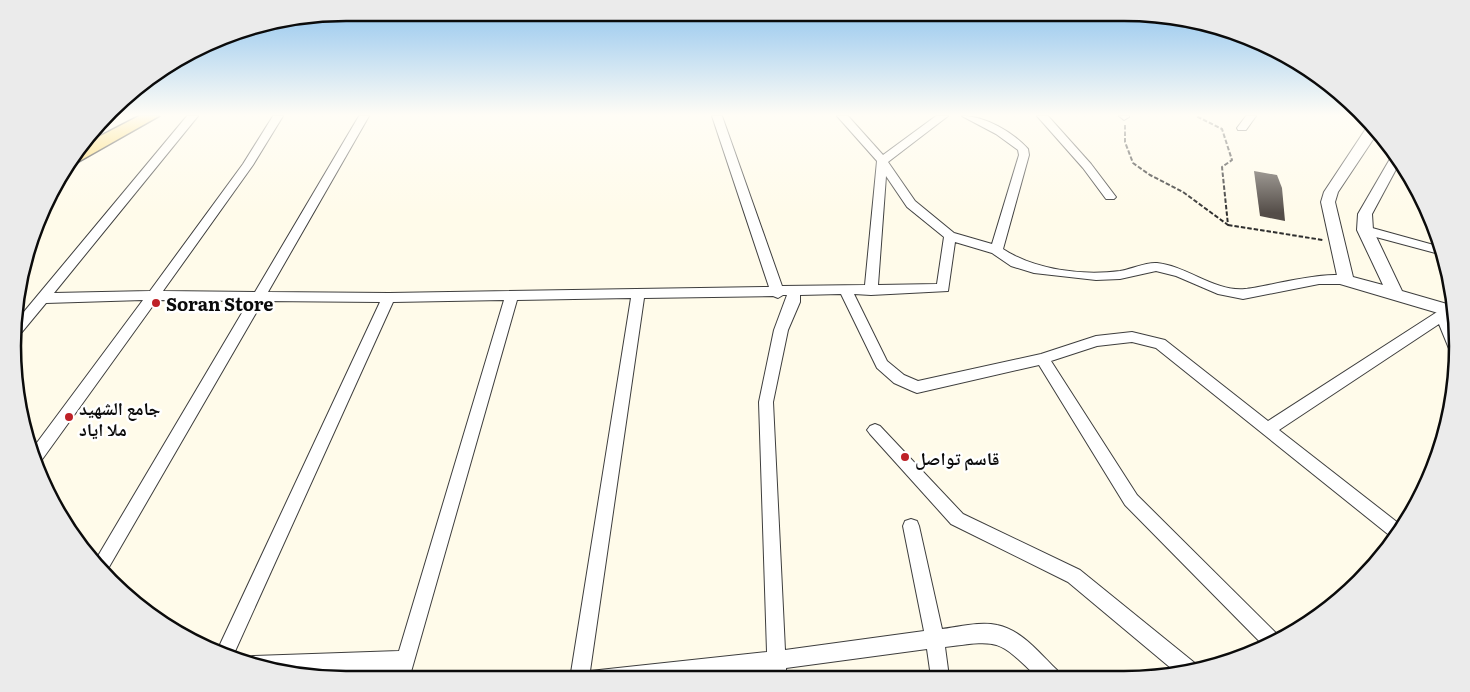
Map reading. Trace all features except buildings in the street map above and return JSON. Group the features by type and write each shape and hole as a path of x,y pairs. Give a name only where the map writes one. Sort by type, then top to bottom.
{"street":[{"path":"22,323 167,148"},
{"path":"39,452 258,148"},
{"path":"104,562 345,148"},
{"path":"728,148 778,293"},
{"path":"871,148 882,161 911,204 950,236 996,250 1015,262 1034,269 1096,276 1120,275 1156,267 1180,273 1223,291 1243,294 1319,280 1346,280 1395,294 1447,313"},
{"path":"871,291 882,161 899,148"},
{"path":"996,250 1024,156 1022,148"},
{"path":"1071,148 1110,197"},
{"path":"1346,280 1328,202 1331,192 1360,148"},
{"path":"1392,164 1365,214 1365,230 1395,294"},
{"path":"1365,230 1434,249"},
{"path":"44,298 152,296 389,298 778,293 943,288 950,236"},
{"path":"846,291 882,364 898,379 917,387 1042,359 1096,341 1132,337 1160,344 1392,528"},
{"path":"777,669 766,402 781,330 793,302 794,292"},
{"path":"580,671 638,295"},
{"path":"402,671 512,296"},
{"path":"228,648 389,298"},
{"path":"1268,429 1447,314"},
{"path":"1042,359 1131,500 1268,637"},
{"path":"875,430 957,519 1074,576 1183,666"},
{"path":"911,526 935,639 939,671"},
{"path":"740,671 777,669 935,639 974,634 997,634 1014,642 1044,671"},
{"path":"276,663 405,660"}],"path":[{"path":"1128,148 1138,168 1146,176 1183,192 1228,225 1336,242"},
{"path":"1228,148 1232,160 1222,167 1228,225"}],"place":[{"name":"Soran Store","path":"156,303"},
{"name":"جامع الشهيد ملا اياد","path":"69,417"},
{"name":"قاسم تواصل","path":"905,457"}]}
